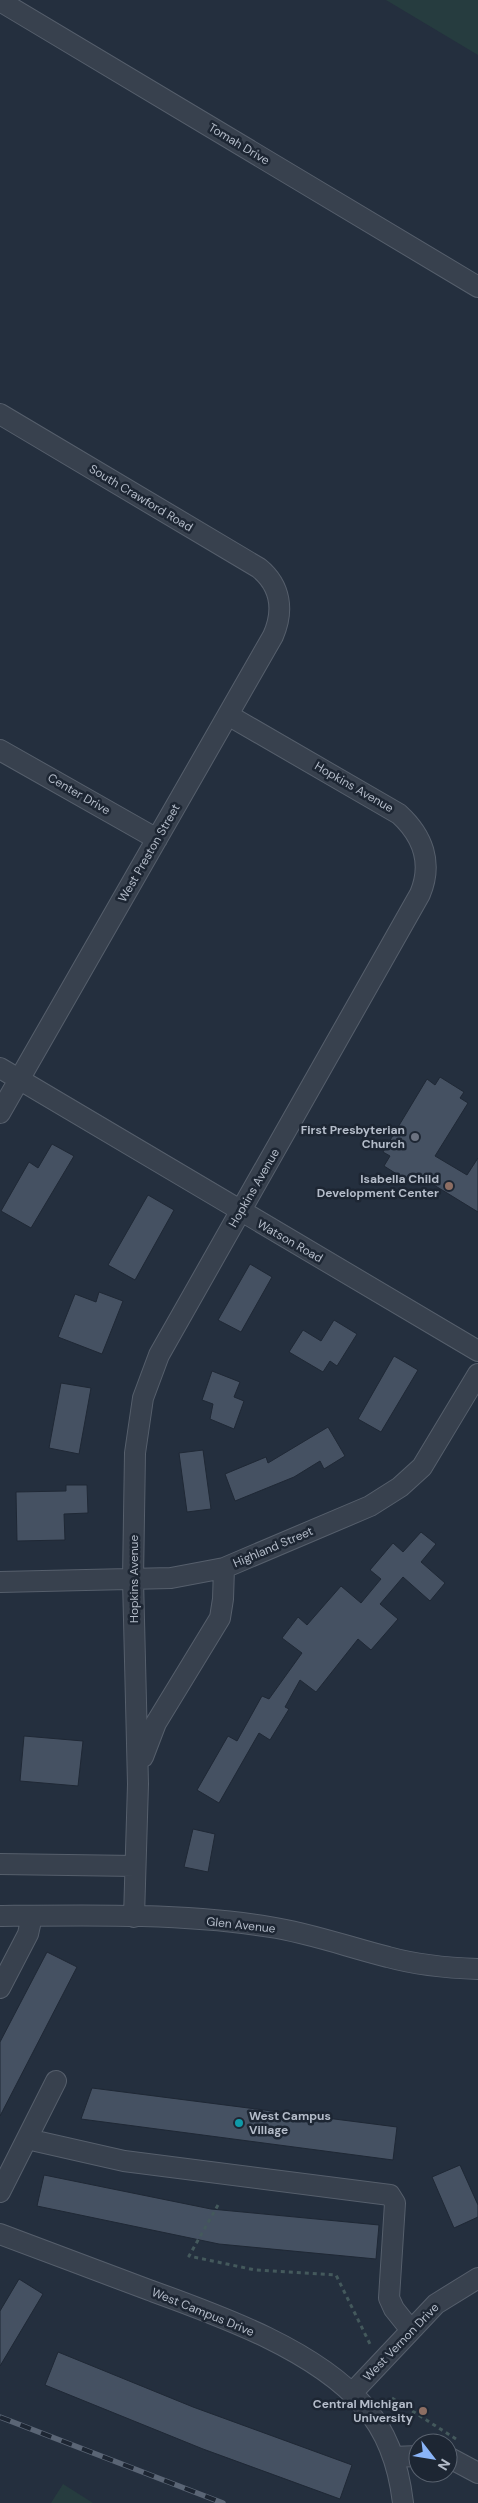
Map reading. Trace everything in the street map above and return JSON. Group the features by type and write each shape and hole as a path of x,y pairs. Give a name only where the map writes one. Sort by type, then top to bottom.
{"street":[{"name":"Tomah Drive","path":"0,1 478,287"},
{"name":"South Crawford Road","path":"0,414 252,563 266,574 277,588"},
{"name":"West Preston Street","path":"0,1113 277,627 280,608 277,588"},
{"name":"Hopkins Avenue","path":"134,1917 134,1866 138,1784 133,1579 134,1453 143,1398 159,1355 420,894 424,884 426,860 420,839 399,814 228,715"},
{"name":"Center Drive","path":"0,750 157,839"},
{"name":"Watson Road","path":"0,1068 240,1212 478,1351"},
{"name":"Highland Street","path":"0,1582 190,1576 224,1568 370,1506 400,1487 422,1467 478,1374"},
{"name":"Hopkins Avenue","path":"138,1784 147,1741 220,1618 224,1599 224,1568"},
{"path":"0,1864 134,1866"},
{"name":"Glen Avenue","path":"0,1916 134,1917 239,1922 321,1938 390,1958 441,1967 478,1969"},
{"path":"0,1988 28,1934 32,1916"},
{"path":"0,2192 56,2081"},
{"path":"27,2139 124,2161 390,2195 395,2203 389,2298 394,2309 410,2329"},
{"name":"West Campus Drive","path":"0,2234 233,2322 303,2358 352,2393 379,2426 393,2457 403,2503"},
{"name":"West Vernon Drive","path":"352,2393 410,2329 448,2295 478,2278"},
{"path":"393,2457 408,2456"},
{"path":"458,2462 478,2473"}],"path":[{"path":"218,2205 189,2256 255,2270 336,2275 370,2344"},
{"path":"392,2398 462,2442"}],"green space":[{"path":"386,0 478,0 478,55"},
{"path":"63,2484 93,2503 51,2503"}],"building":[{"path":"440,1077 464,1092 460,1098 468,1103 435,1156 467,1175 478,1158 478,1212 416,1174 411,1183 384,1166 390,1156 383,1152 427,1079 435,1085"},
{"path":"52,1144 74,1156 31,1228 1,1211 29,1162 38,1168"},
{"path":"148,1195 174,1210 135,1280 108,1265"},
{"path":"250,1264 272,1277 241,1332 218,1320"},
{"path":"99,1292 123,1301 102,1354 58,1337 75,1294 96,1302"},
{"path":"334,1320 357,1334 337,1366 330,1361 323,1372 289,1352 303,1330 321,1341"},
{"path":"394,1356 418,1370 381,1432 358,1419"},
{"path":"212,1371 240,1382 234,1397 244,1401 234,1429 210,1419 213,1404 202,1400"},
{"path":"61,1383 91,1388 79,1454 49,1448"},
{"path":"328,1427 345,1456 324,1469 320,1461 294,1477 235,1501 225,1474 266,1457 268,1463"},
{"path":"203,1450 211,1509 187,1512 179,1453"},
{"path":"66,1485 87,1485 88,1513 64,1514 65,1540 17,1541 16,1492 66,1491"},
{"path":"421,1532 436,1544 421,1562 445,1583 430,1601 403,1577 380,1604 398,1619 371,1650 358,1639 316,1692 300,1680 285,1707 289,1709 270,1740 259,1733 219,1803 197,1790 228,1736 237,1741 262,1696 269,1699 302,1653 282,1638 298,1617 307,1625 341,1586 361,1603 381,1579 370,1570 393,1543 403,1552"},
{"path":"24,1736 83,1741 78,1786 20,1781"},
{"path":"193,1829 215,1834 208,1872 184,1867"},
{"path":"47,1952 77,1967 0,2116 0,2042"},
{"name":"West Campus Village","path":"92,2088 397,2127 393,2160 81,2119"},
{"path":"460,2165 478,2205 478,2217 454,2228 432,2177"},
{"path":"44,2175 211,2209 379,2225 376,2259 219,2244 37,2206"},
{"path":"19,2279 43,2294 0,2366 0,2311"},
{"path":"58,2352 193,2407 352,2465 340,2499 203,2449 45,2385"}],"railway":[{"path":"0,2417 223,2503"}],"place":[{"name":"First Presbyterian Church","path":"415,1137"},
{"name":"Isabella Child Development Center","path":"449,1186"},
{"name":"West Campus Village","path":"239,2123"},
{"name":"Central Michigan University","path":"423,2411"}]}
